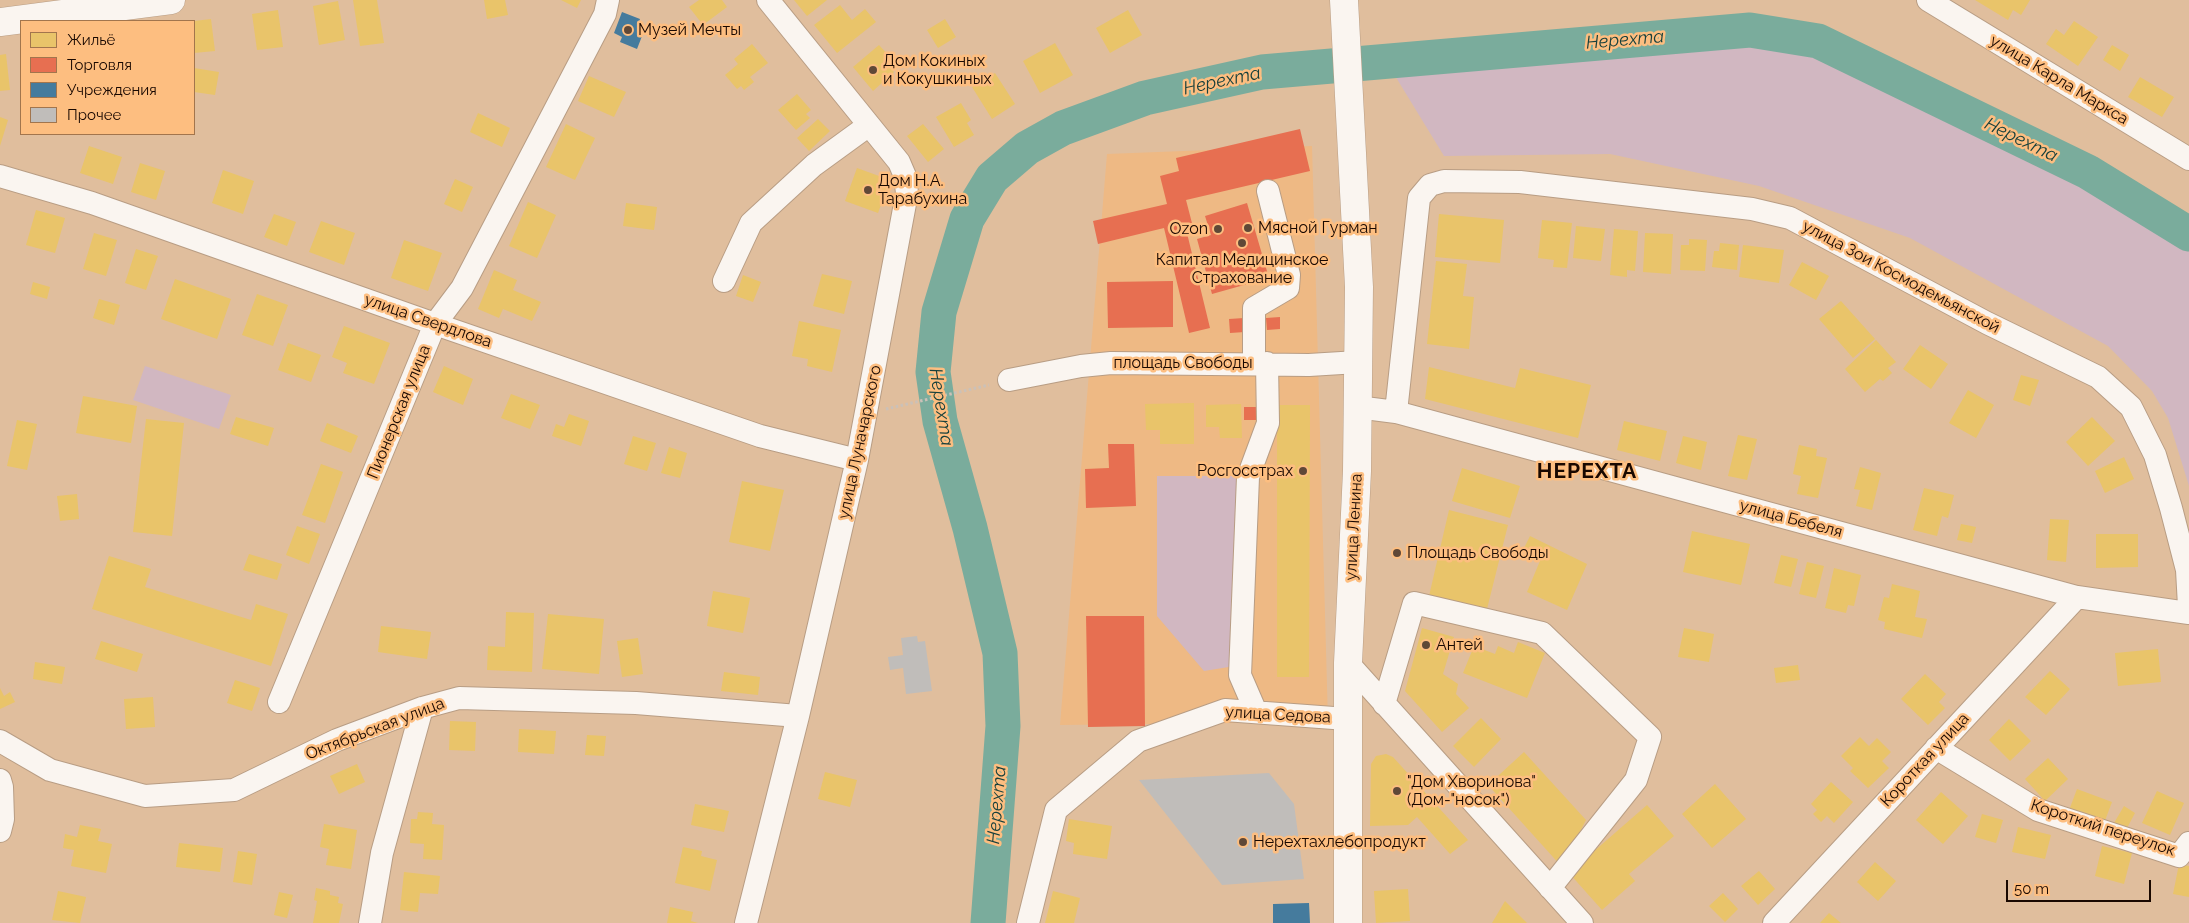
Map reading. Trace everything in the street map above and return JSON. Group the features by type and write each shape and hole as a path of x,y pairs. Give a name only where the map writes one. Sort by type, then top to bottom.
{"main road":[{"path":"0,22 171,0"},
{"name":"улица Ленина","path":"1344,0 1359,287 1357,471 1348,663 1348,923"}],"street":[{"name":"Пионерская улица","path":"279,702 435,324 462,288 605,14 608,0"},
{"name":"улица Луначарского","path":"746,923 798,716 857,460 907,193 905,176 899,162 768,0"},
{"name":"улица Карла Маркса","path":"1928,0 2189,159"},
{"path":"724,281 751,223 814,165 869,125"},
{"name":"улица Свердлова","path":"0,176 92,203 760,436 857,460"},
{"name":"улица Зои Космодемьянской","path":"1396,412 1419,198 1430,185 1444,181 1520,182 1752,209 1790,218 1987,323 2098,377 2131,408 2155,454 2187,570 2189,606"},
{"path":"1256,712 1240,675 1248,477 1268,423 1254,308 1288,288 1289,275 1268,191"},
{"name":"площадь Свободы","path":"1009,380 1081,366 1111,363 1309,364 1358,362"},
{"name":"улица Бебеля","path":"1357,407 1396,412 2077,597 2189,613"},
{"name":"Короткая улица","path":"1774,923 2077,597"},
{"path":"1384,704 1414,603 1542,633 1650,737 1636,780 1550,888"},
{"path":"1348,663 1582,923"},
{"name":"Октябрьская улица","path":"0,741 50,770 145,796 234,790 337,740 422,708 459,698 636,703 798,716"},
{"path":"370,923 382,853 422,708"},
{"name":"улица Седова","path":"1028,923 1056,810 1138,741 1225,710 1348,718"},
{"name":"Короткий переулок","path":"1936,748 2038,810 2179,856 2189,843"},
{"path":"0,780 3,819 0,831"}],"path":[{"path":"899,408 1009,380"}],"shaded area":[{"path":"1750,30 1818,41 2088,172 2189,234 2189,486 2168,418 2152,391 2108,346 1910,238 1759,186 1610,154 1444,156 1386,61"},
{"path":"1312,146 1328,722 1060,725 1107,154"},
{"path":"145,366 231,395 219,429 133,400"},
{"path":"1157,476 1240,476 1235,666 1204,671 1157,616"}],"building: Жильё":[{"path":"353,0 377,0 384,43 360,46"},
{"path":"484,0 505,0 508,15 487,19"},
{"path":"561,0 581,0 577,8"},
{"path":"699,0 722,0 727,7 703,25 689,7"},
{"path":"794,0 827,0 807,16"},
{"path":"1975,0 2030,0 2021,15 2013,10 2008,20"},
{"path":"338,1 345,40 319,45 313,6"},
{"path":"840,5 852,20 865,9 876,22 837,53 814,25"},
{"path":"278,10 283,47 257,50 252,14"},
{"path":"1128,10 1142,35 1110,53 1096,28"},
{"path":"211,19 215,51 195,53 195,21"},
{"path":"945,19 956,37 938,48 927,30"},
{"path":"2074,21 2098,37 2078,66 2046,44 2056,29 2064,35"},
{"path":"1055,43 1073,75 1040,93 1023,61"},
{"path":"752,44 768,63 750,77 754,82 744,90 741,86 737,89 725,75 738,64 734,59"},
{"name":"Дом Кокиных и Кокушкиных","path":"879,45 891,58 886,62 894,72 873,91 853,67"},
{"path":"2112,45 2129,55 2120,71 2103,60"},
{"path":"6,54 10,90 0,91 0,55"},
{"path":"195,68 219,72 215,95 195,92"},
{"path":"995,73 1015,104 992,119 972,87"},
{"path":"589,76 626,92 614,117 578,101"},
{"path":"2140,77 2174,97 2162,117 2128,97"},
{"path":"797,94 811,110 806,114 810,118 796,130 778,110"},
{"path":"961,103 971,120 967,123 974,135 954,147 936,117"},
{"path":"478,113 510,128 502,147 470,132"},
{"path":"0,117 8,120 0,146"},
{"path":"818,119 830,131 809,151 797,138"},
{"path":"566,124 595,138 575,180 546,167"},
{"path":"923,124 944,149 928,162 907,136"},
{"path":"89,146 122,157 113,184 80,173"},
{"path":"140,163 165,171 156,200 131,192"},
{"name":"Дом Н.А. Тарабухина","path":"857,168 890,180 878,213 845,201"},
{"path":"223,170 254,181 243,214 212,203"},
{"path":"455,179 473,187 462,212 444,204"},
{"path":"528,202 556,215 537,258 509,246"},
{"path":"626,203 657,207 654,230 623,226"},
{"path":"36,210 65,218 55,253 26,245"},
{"path":"274,214 296,222 287,246 264,237"},
{"path":"1439,214 1504,220 1500,263 1435,257"},
{"path":"1542,220 1572,223 1567,268 1553,267 1554,260 1538,258"},
{"path":"321,221 355,233 344,265 309,252"},
{"path":"1576,226 1605,229 1601,261 1573,258"},
{"path":"1614,229 1638,231 1635,271 1627,270 1627,277 1610,275"},
{"path":"94,233 117,240 106,276 83,269"},
{"path":"1645,233 1673,234 1671,274 1643,272"},
{"path":"1689,239 1707,240 1705,271 1680,270 1681,245 1689,245"},
{"path":"404,240 442,253 428,291 391,278"},
{"path":"1720,243 1739,245 1737,270 1712,267 1714,251 1719,251"},
{"path":"1743,245 1784,250 1779,283 1739,277"},
{"path":"136,249 158,256 146,290 125,283"},
{"path":"1436,261 1467,264 1463,296 1474,297 1469,349 1427,344"},
{"path":"1802,262 1829,276 1816,300 1789,285"},
{"path":"494,270 517,280 513,290 541,302 532,321 503,309 499,318 478,309"},
{"path":"822,274 852,281 844,314 813,306"},
{"path":"743,275 761,282 753,302 736,296"},
{"path":"175,279 231,299 217,339 161,319"},
{"path":"33,282 50,287 47,299 30,294"},
{"path":"257,294 288,305 273,346 242,335"},
{"path":"99,299 120,305 114,325 93,318"},
{"path":"1841,301 1875,339 1853,358 1819,319"},
{"path":"799,321 841,330 832,372 807,366 808,359 792,356"},
{"path":"344,326 390,343 374,384 343,373 347,363 332,357"},
{"path":"1876,340 1896,362 1888,368 1892,373 1883,381 1880,379 1865,392 1845,369"},
{"path":"288,343 321,355 311,382 278,370"},
{"path":"1920,345 1948,364 1931,389 1903,369"},
{"path":"444,366 473,379 463,405 433,392"},
{"path":"1429,367 1515,388 1520,368 1591,385 1578,438 1425,399"},
{"path":"2021,375 2039,380 2030,406 2013,400"},
{"path":"1968,390 1994,405 1976,438 1949,423"},
{"path":"511,394 540,405 530,429 501,418"},
{"path":"83,396 137,406 131,443 76,433"},
{"path":"1194,403 1194,444 1160,444 1160,430 1146,430 1145,404"},
{"path":"1241,404 1242,438 1220,438 1219,427 1206,427 1206,405"},
{"path":"1277,405 1310,405 1309,677 1277,677"},
{"path":"569,414 589,421 581,446 552,436 556,424 564,427"},
{"path":"236,417 274,428 268,446 230,434"},
{"path":"2092,417 2115,441 2088,466 2066,442"},
{"path":"146,419 184,423 172,536 133,532"},
{"path":"17,420 37,424 27,470 7,466"},
{"path":"1624,421 1667,431 1660,461 1617,450"},
{"path":"327,423 358,436 351,453 320,441"},
{"path":"1738,435 1757,439 1747,480 1728,476"},
{"path":"633,436 656,443 647,471 624,464"},
{"path":"1683,436 1707,442 1701,470 1676,463"},
{"path":"1799,445 1817,449 1816,456 1827,458 1818,498 1797,494 1801,476 1793,474"},
{"path":"669,447 687,453 680,478 661,473"},
{"path":"2124,457 2134,479 2105,493 2095,471"},
{"path":"321,464 343,472 325,523 302,515"},
{"path":"1860,467 1881,473 1872,510 1856,506 1860,490 1854,489"},
{"path":"1462,468 1520,486 1510,518 1452,501"},
{"path":"742,481 784,490 770,551 729,542"},
{"path":"1924,488 1954,495 1948,518 1942,516 1937,536 1913,530"},
{"path":"77,494 79,519 60,521 57,496"},
{"path":"1449,510 1508,525 1486,613 1429,596"},
{"path":"2050,519 2069,520 2066,562 2047,560"},
{"path":"1961,524 1976,527 1972,543 1957,540"},
{"path":"297,526 320,534 309,564 286,555"},
{"path":"1692,531 1750,544 1741,585 1683,572"},
{"path":"2096,534 2138,534 2138,567 2096,568"},
{"path":"1530,536 1587,564 1567,610 1527,592 1542,556 1524,548"},
{"path":"249,554 282,564 277,580 243,570"},
{"path":"1781,555 1798,559 1791,587 1774,583"},
{"path":"109,556 151,569 145,587 251,620 256,604 288,614 271,666 92,609"},
{"path":"1807,562 1824,566 1816,598 1799,594"},
{"path":"1834,568 1861,575 1854,606 1848,605 1846,613 1825,608"},
{"path":"1892,584 1920,591 1915,617 1927,619 1922,638 1884,629 1885,622 1878,620 1884,597 1889,598"},
{"path":"713,591 750,598 743,633 707,626"},
{"path":"506,612 534,613 532,672 487,670 488,646 505,647"},
{"path":"548,614 604,619 599,674 542,669"},
{"path":"381,626 431,632 427,659 378,652"},
{"path":"1422,628 1454,637 1443,674 1458,684 1456,694 1469,708 1442,732 1405,691"},
{"path":"1684,628 1714,634 1709,662 1678,657"},
{"path":"638,638 643,674 622,677 617,641"},
{"path":"101,641 143,654 137,672 95,659"},
{"path":"1518,642 1545,653 1527,698 1463,673 1474,646 1495,654 1498,646 1514,653"},
{"path":"2158,649 2161,682 2118,686 2115,653"},
{"path":"35,662 65,667 62,684 33,679"},
{"path":"1798,665 1800,680 1776,683 1774,668"},
{"path":"2050,671 2070,689 2046,715 2025,697"},
{"path":"724,672 760,677 758,695 721,691"},
{"path":"1925,674 1946,694 1939,702 1945,708 1928,725 1901,699"},
{"path":"235,680 260,688 252,711 227,703"},
{"path":"0,688 4,696 10,692 15,702 0,709"},
{"path":"153,697 155,727 126,729 124,699"},
{"path":"1481,718 1501,739 1474,767 1453,746"},
{"path":"2009,719 2031,741 2010,761 1989,740"},
{"path":"450,721 476,722 475,751 449,750"},
{"path":"519,729 556,731 554,754 518,752"},
{"path":"587,735 606,736 604,756 585,755"},
{"path":"1860,737 1869,746 1877,738 1891,752 1882,761 1889,768 1868,788 1850,771 1853,768 1841,756"},
{"path":"1524,752 1586,820 1562,867 1488,785"},
{"name":"\"Дом Хворинова\" (Дом-\"носок\")","path":"1386,754 1393,757 1468,840 1450,854 1417,817 1408,825 1370,826 1371,764 1376,756"},
{"path":"2048,758 2068,779 2045,801 2025,779"},
{"path":"357,764 365,782 339,794 330,776"},
{"path":"825,772 857,780 850,807 818,799"},
{"path":"1831,782 1853,802 1834,823 1827,816 1821,822 1813,814 1817,810 1811,804"},
{"path":"1715,784 1746,819 1712,848 1682,814"},
{"path":"2077,789 2112,802 2103,826 2068,813"},
{"path":"2157,791 2184,803 2170,835 2142,823"},
{"path":"1941,792 1968,816 1943,844 1916,820"},
{"path":"695,804 729,811 724,832 691,825"},
{"path":"1647,805 1674,836 1629,874 1635,881 1602,910 1569,873"},
{"path":"2124,806 2135,813 2126,830 2114,823"},
{"path":"418,812 433,813 432,824 444,825 442,860 423,859 424,844 410,843 411,819 417,819"},
{"path":"1982,814 2003,820 1996,843 1975,837"},
{"path":"1069,819 1112,826 1107,859 1073,854 1074,843 1066,841"},
{"path":"324,824 357,830 351,869 326,865 329,849 320,847"},
{"path":"80,825 101,829 98,841 112,844 106,873 71,866 74,850 63,848 65,834 77,837"},
{"path":"2018,827 2051,835 2045,859 2012,852"},
{"path":"179,843 223,848 220,872 176,867"},
{"path":"2102,846 2132,853 2124,884 2095,876"},
{"path":"683,847 702,851 701,856 717,860 710,891 675,883"},
{"path":"238,851 257,854 252,885 233,882"},
{"path":"1875,862 1896,881 1878,901 1857,882"},
{"path":"2179,864 2189,866 2189,897 2173,894"},
{"path":"1759,871 1775,889 1758,905 1741,886"},
{"path":"404,872 440,876 438,894 420,893 418,912 400,910"},
{"path":"316,888 330,891 330,895 339,897 338,903 343,904 339,923 313,923 317,901 314,900"},
{"path":"1408,889 1410,921 1376,923 1374,891"},
{"path":"58,891 86,897 80,923 52,920"},
{"path":"1053,891 1080,898 1074,923 1045,923"},
{"path":"279,892 293,895 287,918 274,915"},
{"path":"1723,893 1738,909 1725,922 1709,906"},
{"path":"1505,901 1527,923 1492,923"},
{"path":"670,907 693,912 691,921 698,923 667,923"},
{"path":"1829,913 1841,923 1820,923"}],"building: Торговля":[{"path":"1300,129 1310,171 1186,200 1193,227 1186,229 1210,328 1189,333 1164,228 1098,244 1093,221 1167,204 1160,176 1179,171 1176,158"},
{"path":"1247,203 1269,278 1212,294 1197,239 1211,235 1205,216"},
{"path":"1173,281 1173,327 1108,328 1107,282"},
{"path":"1280,317 1280,329 1267,330 1266,318"},
{"path":"1244,318 1245,332 1230,333 1229,319"},
{"path":"1244,407 1259,407 1259,420 1244,420"},
{"path":"1108,444 1134,444 1136,506 1086,508 1085,469 1109,468"},
{"path":"1086,616 1144,616 1145,726 1088,727"}],"building: Учреждения":[{"name":"Музей Мечты","path":"622,12 640,19 637,28 644,31 637,49 620,42 622,37 614,33"},
{"path":"1309,903 1310,923 1273,923 1273,904"}],"building: Прочее":[{"path":"917,636 918,642 925,641 932,691 906,694 903,668 890,670 888,657 903,655 901,638"},
{"name":"Нерехтахлебопродукт","path":"1269,773 1294,804 1304,879 1222,885 1139,780"}],"waterway":[{"name":"Нерехта","path":"988,923 1003,726 1000,653 970,528 940,421 933,372 939,312 967,219 992,178 1027,148 1063,128 1145,98 1262,72 1750,30 1818,41 2088,172 2189,234"}],"place":[{"name":"Музей Мечты","path":"628,30"},
{"name":"Дом Кокиных и Кокушкиных","path":"873,70"},
{"name":"Дом Н.А. Тарабухина","path":"868,190"},
{"name":"Мясной Гурман","path":"1248,228"},
{"name":"Ozon","path":"1218,229"},
{"name":"Капитал Медицинское Страхование","path":"1242,243"},
{"name":"Росгосстрах","path":"1303,471"},
{"name":"Площадь Свободы","path":"1397,553"},
{"name":"Антей","path":"1426,645"},
{"name":"\"Дом Хворинова\" (Дом-\"носок\")","path":"1397,791"},
{"name":"Нерехтахлебопродукт","path":"1243,842"}],"district":[{"name":"НЕРЕХТА","path":"1587,472"}]}
